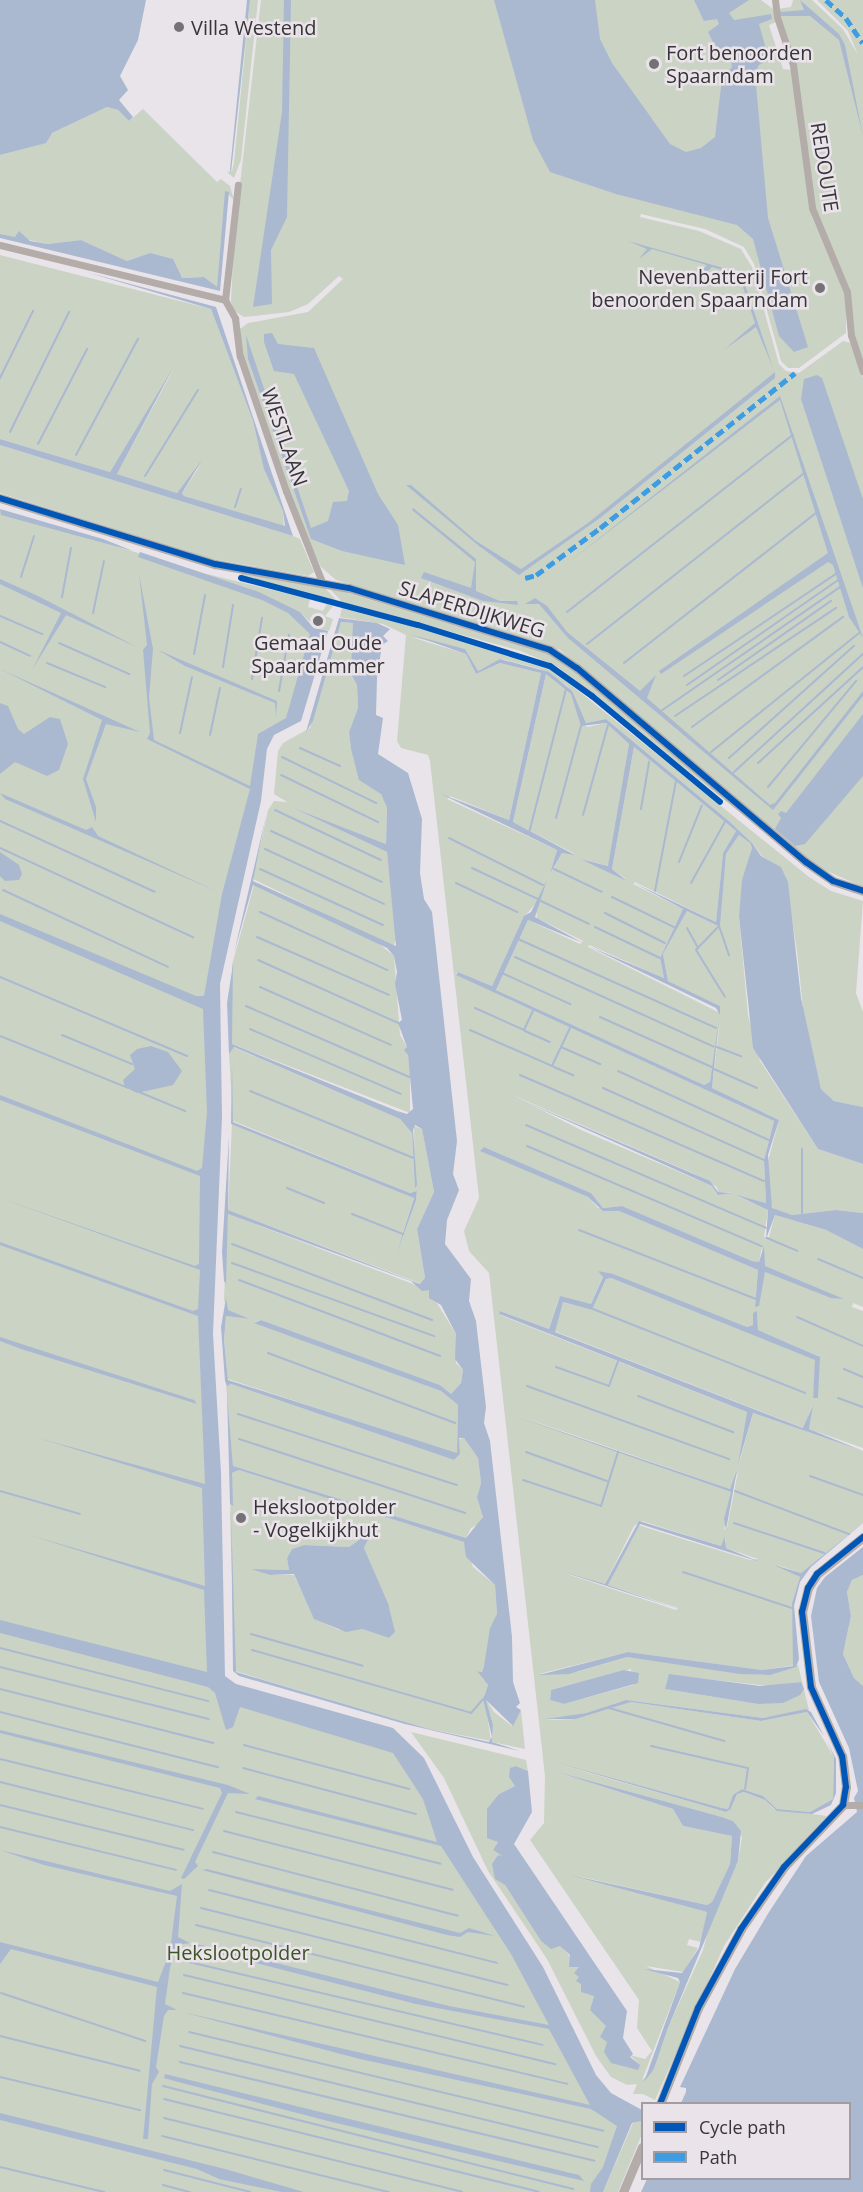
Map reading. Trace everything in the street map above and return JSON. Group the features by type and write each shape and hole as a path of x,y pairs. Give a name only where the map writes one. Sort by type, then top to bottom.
{"street":[{"name":"REDOUTE","path":"776,0 776,14 793,65 813,208 847,292 851,335 863,371"},
{"name":"WESTLAAN","path":"238,185 225,300 235,318 237,346 248,378 322,582"},
{"path":"0,245 225,300"},
{"name":"SLAPERDIJKWEG","path":"0,498 215,564 322,582 556,653 806,862 833,881 863,891"},
{"path":"660,2102 698,2008 741,1929 784,1867 843,1805 846,1787 842,1756 811,1686 802,1612 807,1588 817,1574 863,1537"},
{"path":"843,1805 860,1805"},
{"path":"623,2192 641,2149"}],"green space":[{"path":"250,0 258,0 241,160 234,178 227,172 232,171 234,162"},
{"path":"261,0 761,0 773,9 776,22 769,25 783,69 792,70 812,217 846,296 846,333 799,368 788,368 781,361 754,264 744,247 705,229 641,214 640,217 699,231 741,249 752,267 779,364 786,371 799,373 843,341 851,343 858,362 863,378 863,887 818,867 560,650 336,580 321,567 301,525 243,356 240,329 248,323 308,312 343,279 339,276 308,304 289,312 244,317 234,311 231,302 234,237"},
{"path":"793,0 812,0 843,29 858,55 848,31 817,0 863,0 863,364 855,337 851,297 814,207 796,71 777,9 791,7"},
{"path":"107,107 118,110 129,121 143,109 217,182 221,179 230,186 234,200 226,192 217,288 204,277 182,278 150,253 127,261 81,240 48,244 0,234 0,155 36,145 52,133"},
{"path":"0,255 211,309 253,421 266,473 283,511 284,528 184,496 182,493 201,464 177,493 117,474 174,368 110,472 0,439"},
{"path":"0,445 293,536 300,539 314,572 308,576 207,558 0,493"},
{"name":"Hekslootpolder","path":"0,511 207,574 310,599 308,607 323,611 327,604 333,606 325,616 333,619 329,631 319,629 320,624 317,629 300,612 240,585 281,606 314,634 291,722 263,741 219,951 206,1305 217,1662 227,1699 402,1749 574,2055 628,2115 597,2192 0,2192"},
{"path":"241,573 324,587 337,601 241,576"},
{"path":"328,587 548,654 573,669 768,835 558,667 521,651 342,602"},
{"path":"342,607 524,657 555,672 809,877 831,891 863,901 856,993 863,1012 863,1107 834,1101 821,1089 804,1018 797,951 785,875 780,867 762,856 752,843 730,822 606,719 586,723 567,686 540,669 502,659 477,671 465,649 411,637 466,654 476,674 500,663 541,673 509,820 450,796 447,799 557,850 550,875 562,853 575,854 513,822 546,674 571,694 582,724 588,727 606,723 629,744 609,866 580,859 627,880 612,869 634,747 736,831 723,853 716,922 635,882 633,884 683,909 660,958 664,978 589,945 588,947 718,1012 720,1006 668,981 663,954 687,911 718,926 726,854 739,835 750,843 752,848 739,917 748,1015 760,1061 818,1149 863,1164 863,1213 836,1210 792,1215 775,1211 770,1204 768,1161 779,1120 712,1088 720,1020 710,1082 704,1085 496,990 528,920 580,944 583,941 537,918 536,903 524,917 492,986 458,972 455,974 774,1121 764,1160 766,1203 737,1196 768,1210 764,1237 769,1237 775,1215 826,1230 863,1249 863,1307 853,1303 852,1307 863,1311 863,1448 809,1429 812,1405 804,1428 554,1331 563,1302 592,1310 606,1279 611,1278 816,1360 813,1398 818,1398 818,1356 758,1330 757,1311 753,1325 747,1327 598,1271 603,1276 591,1304 559,1298 549,1329 500,1311 500,1315 747,1412 739,1464 753,1413 863,1451 863,1523 801,1573 777,1565 800,1577 792,1603 795,1665 762,1670 628,1652 539,1674 577,1672 627,1657 762,1675 798,1665 809,1710 763,1718 626,1700 586,1713 547,1720 576,1719 631,1702 761,1721 807,1712 834,1757 833,1799 810,1812 777,1809 763,1796 742,1789 732,1798 728,1809 722,1808 551,1762 726,1812 729,1811 737,1794 744,1792 765,1800 774,1809 827,1816 765,1883 724,1946 655,2100 643,2094 633,2094 637,2084 627,2085 611,2077 596,2056 547,1959 488,1871 444,1778 411,1732 526,1760 528,1771 516,1766 515,1786 499,1794 489,1833 498,1842 493,1850 502,1856 498,1855 496,1860 495,1877 505,1885 541,1941 561,1946 579,1967 581,1987 594,1996 592,2003 606,2026 607,2042 640,2065 630,2055 645,2059 652,2051 637,2028 639,2000 530,1840 544,1823 545,1776 489,1273 469,1251 464,1231 479,1198 430,761 428,755 401,748 397,741 406,635 383,624 340,617","holes":["512,1095 695,1174 717,1187 718,1192 732,1192 718,1195 712,1186 581,1130","484,1147 591,1193 603,1208 622,1206 752,1261 759,1262 762,1247 764,1266 844,1300 765,1272 755,1306 758,1270 619,1211 598,1208 588,1197 481,1151","513,1414 730,1489 738,1472 727,1528 724,1530 731,1492","642,1521 721,1546 726,1538 726,1548 758,1559 750,1560 638,1525 608,1585 678,1608 676,1610 561,1572 605,1584 634,1526","631,1669 633,1685 564,1704 550,1700 551,1690","680,1676 769,1686 801,1682 758,1704 665,1689","554,1771 722,1817 733,1821 742,1837 738,1861 708,1931 703,1950 668,2028 654,2069 642,2080 680,1982 646,1966 683,1972 698,1948 687,1945 689,1939 701,1942 707,1912 573,1875 707,1905 712,1902 730,1864 732,1836 683,1826 673,1809"]},
{"path":"341,622 353,623 355,628 351,674 357,685 358,708 349,732 351,749 360,771 381,794 387,808 386,844 291,807 387,852 397,937 393,947 253,879 268,810 274,801 287,802 274,794 278,751 283,743 310,728"},
{"path":"254,885 371,937 394,956 400,1035 407,1047 410,1073 410,1113 232,1044 232,965"},
{"path":"233,1047 400,1119 412,1133 415,1188 414,1126 422,1129 434,1192 417,1229 425,1278 422,1284 228,1210 232,1123 414,1197 395,1258 417,1195 417,1191 410,1193 233,1121 229,1054"},
{"path":"228,1214 429,1290 456,1334 456,1363 463,1370 461,1383 451,1394 440,1385 261,1320 254,1322 441,1391 458,1405 457,1454 228,1379 224,1340 226,1316 250,1319 227,1310 224,1299"},
{"path":"231,1384 454,1460 460,1454 459,1439 464,1438 478,1458 481,1483 477,1497 484,1510 481,1523 471,1528 466,1538 233,1466 226,1385"},
{"path":"239,1470 465,1542 473,1567 495,1585 497,1614 482,1672 477,1671 488,1685 484,1695 491,1741 429,1729 235,1671 230,1514 232,1473","holes":["362,1526 372,1530 364,1548 388,1603 389,1638 362,1629 339,1630 315,1619 294,1575 270,1575 250,1569 289,1570 287,1558 292,1549 304,1545 349,1547 358,1542"]},
{"path":"863,1575 863,1686 854,1678 843,1654 851,1616 847,1592 852,1580"},
{"path":"485,1698 494,1712 512,1726 521,1710 525,1749 492,1742 493,1725"},
{"path":"641,2121 641,2136 618,2192 603,2192 633,2123"}],"water":[{"path":"0,0 146,0 138,40 120,76 128,90 119,100 133,117 129,121 118,110 107,107 52,133 46,143 0,155"},
{"path":"247,0 250,0 231,172 230,170"},
{"path":"284,0 291,0 287,217 271,250 272,304 253,307 282,112"},
{"path":"494,0 595,0 600,39 612,63 670,144 686,152 701,148 715,137 722,79 732,67 730,56 714,44 708,32 719,24 717,19 704,21 694,0 749,0 729,13 734,20 771,14 772,19 759,24 769,60 759,65 755,73 768,218 808,347 794,352 779,336 753,239 737,225 616,194 550,172 533,140"},
{"path":"800,0 839,34 845,45 863,136 839,40 810,16 781,16 780,12 804,10"},
{"path":"225,191 229,192 220,291 0,238 0,234 15,237 19,231 30,241 48,244 81,240 127,261 150,253 173,259 182,278 204,277 217,287"},
{"path":"628,241 741,273 773,368 756,327 725,349 755,323 739,275 712,267 687,290 707,265 652,249 639,259 647,249"},
{"path":"86,272 216,307 293,536 0,445 0,439 110,472 173,368 117,474 177,493 202,460 182,493 184,496 285,526 283,511 264,469 253,421 211,309"},
{"path":"272,333 278,344 314,348 378,494 398,525 405,565 342,551 311,539 248,359 246,335 311,528 328,521 333,502 347,501 349,491 294,374 274,371 264,342 264,334"},
{"path":"775,372 775,378 600,518 519,575 479,546 406,485 411,485 476,541 521,569 588,523"},
{"path":"817,375 822,378 863,499 863,588 801,399 804,379"},
{"path":"780,396 863,638 849,617 833,565 828,562 661,674 659,671 828,553 780,400 565,565"},
{"path":"413,508 476,559 476,591 500,601 517,601 518,605 483,601 421,578 424,572 471,588 475,562 412,510"},
{"path":"0,509 103,539 133,551 1,515"},
{"path":"140,552 259,592 300,612 312,626 317,628 320,624 319,629 328,631 301,721 274,735 267,749 261,801 220,984 222,1117 213,1334 221,1473 225,1676 236,1684 393,1728 424,1758 473,1857 543,1967 596,2075 611,2093 641,2109 641,2121 632,2123 603,2192 590,2192 591,2184 603,2167 617,2126 591,2109 360,2059 182,2012 590,2105 549,2029 416,2004 194,1947 196,1944 216,1948 449,2006 549,2025 511,1954 441,1846 255,1799 258,1796 437,1842 423,1799 393,1753 240,1707 233,1727 226,1730 215,1693 208,1687 0,1633 0,1620 207,1672 204,1590 29,1535 205,1586 202,1488 38,1438 205,1484 198,1316 0,1245 0,1242 193,1311 198,1309 200,1270 0,1198 195,1266 199,1264 200,1176 0,1100 0,1095 197,1171 202,1168 207,1112 203,1009 0,921 0,914 196,996 204,996 222,894 250,789 147,739 150,733 143,650 147,645 139,574 153,649 149,697 154,740 250,786 258,734 286,718 310,634 288,613 262,600 138,557"},
{"path":"0,579 139,648 66,615 32,670 61,613 0,584"},
{"path":"535,598 547,606 567,632 640,691 656,675 647,698 770,805 775,803 863,691 863,696 773,810 568,638 539,604 525,604"},
{"path":"339,618 377,623 390,629 383,636 388,641 382,645 377,678 376,715 383,718 378,754 408,773 422,819 420,873 424,899 432,912 457,1141 453,1174 459,1190 447,1220 445,1244 471,1279 469,1301 476,1321 486,1407 484,1423 490,1441 512,1637 513,1682 520,1703 516,1707 521,1710 513,1726 486,1700 493,1725 492,1742 520,1751 405,1724 239,1676 233,1671 231,1513 236,1672 429,1729 489,1742 492,1737 483,1699 488,1685 477,1671 482,1672 490,1628 497,1614 495,1585 466,1557 464,1542 239,1470 232,1473 233,1506 230,1504 227,1393 233,1466 466,1538 483,1517 477,1497 481,1483 478,1458 464,1438 459,1438 460,1454 454,1460 231,1384 227,1386 225,1381 221,1327 226,1298 228,1310 250,1319 226,1316 224,1340 228,1380 457,1453 458,1405 441,1391 254,1323 261,1320 440,1385 451,1394 461,1383 463,1370 455,1359 456,1334 441,1305 429,1298 429,1290 422,1291 411,1281 228,1214 226,1284 224,1281 222,1252 229,1136 228,1210 420,1284 425,1278 417,1229 434,1192 422,1129 415,1125 413,1130 417,1185 415,1188 412,1133 400,1119 234,1047 229,1054 227,1003 233,964 232,1044 397,1111 407,1114 413,1109 408,1055 404,1050 407,1047 398,1023 402,1020 395,984 397,972 394,956 387,948 253,885 234,953 266,816 253,881 396,946 387,852 291,807 386,844 387,808 381,794 359,780 351,749 349,732 358,708 357,685 351,674 353,623 341,622 313,721 306,732"},
{"path":"412,635 465,649 478,671 500,659 549,672 572,691 586,723 606,719 730,822 752,843 761,856 781,867 788,882 801,998 821,1089 834,1101 863,1107 863,1164 818,1149 753,1048 739,917 742,880 752,848 750,843 739,835 726,854 720,925 687,911 663,954 668,981 720,1006 720,1015 716,1008 588,946 664,978 660,958 683,909 632,882 716,922 723,853 736,831 634,747 612,869 627,881 580,859 608,866 629,744 606,723 581,726 571,694 546,674 513,822 575,855 562,853 550,874 557,850 441,794 509,820 541,673 500,663 476,674 466,654"},
{"path":"158,650 277,701 276,717 275,703 185,666"},
{"path":"0,669 140,732 106,724 86,779 96,807 96,822 83,779 102,720"},
{"path":"0,703 8,706 18,729 24,734 50,717 60,719 68,744 59,770 47,776 15,762 0,774"},
{"path":"863,714 863,776 805,844 795,846 775,829 781,818 778,814 781,811 786,813"},
{"path":"0,793 86,830 92,827 98,836 216,891 5,799"},
{"path":"0,852 19,865 22,874 19,880 5,881 0,876"},
{"path":"547,880 535,917 583,943 528,920 496,990 704,1085 710,1082 719,1019 712,1088 779,1120 768,1155 772,1208 792,1215 836,1210 863,1213 863,1249 826,1230 775,1215 766,1239 768,1210 736,1195 766,1203 764,1160 774,1121 456,975 458,972 492,986 524,916 531,912"},
{"path":"151,1046 168,1052 182,1071 173,1085 137,1093 125,1087 123,1080 135,1069 130,1055 137,1049"},
{"path":"232,1065 233,1122 410,1193 417,1191 416,1200 395,1258 414,1198 231,1124"},
{"path":"510,1095 710,1181 718,1192 732,1193 718,1195 712,1186"},
{"path":"484,1147 591,1193 603,1208 622,1206 752,1261 759,1262 764,1246 765,1266 844,1299 831,1298 765,1272 759,1306 755,1307 758,1270 619,1211 603,1211 588,1197 480,1151"},
{"path":"598,1271 613,1274 747,1327 753,1325 753,1313 757,1311 758,1330 820,1357 818,1398 813,1398 815,1360 611,1278 606,1279 592,1310 563,1302 555,1332 803,1428 813,1405 809,1429 863,1451 753,1413 738,1465 747,1412 499,1314 500,1311 549,1329 560,1296 591,1304 603,1277"},
{"path":"0,1337 194,1400 197,1404 21,1349 0,1341"},
{"path":"512,1415 730,1489 737,1470 726,1530 724,1519 731,1492"},
{"path":"639,1521 721,1546 725,1537 726,1548 760,1562 640,1524 608,1585 678,1609 560,1571 605,1584"},
{"path":"863,1523 811,1567 800,1582 794,1606 799,1659 796,1667 770,1675 740,1674 627,1657 569,1674 539,1675 628,1652 762,1670 793,1666 792,1603 800,1577 774,1565 801,1573"},
{"path":"362,1526 373,1529 364,1548 388,1603 395,1632 389,1638 362,1629 346,1632 314,1619 294,1574 270,1575 250,1569 289,1570 287,1558 292,1549 304,1545 349,1547 358,1541"},
{"path":"863,1547 863,1575 852,1580 847,1592 851,1616 843,1654 854,1678 863,1686 863,2192 641,2192 647,2180 851,2180 851,2102 681,2102 686,2088 680,2087 735,1969 769,1912 806,1856 857,1812 854,1798 858,1791 849,1748 819,1682 811,1616 817,1588 825,1577"},
{"path":"624,1670 639,1673 638,1683 564,1704 550,1700 551,1690"},
{"path":"669,1674 760,1686 801,1682 804,1689 800,1695 783,1703 758,1704 665,1689"},
{"path":"626,1700 763,1718 806,1709 811,1712 824,1736 807,1712 761,1721 631,1702 576,1719 546,1719 586,1713"},
{"path":"0,1730 228,1785 250,1794 228,1793 195,1862 198,1866 184,1879 181,1878 222,1793 220,1788 0,1733"},
{"path":"827,1741 836,1759 836,1793 831,1805 812,1814 777,1811 765,1800 744,1792 737,1794 730,1810 726,1812 550,1761 722,1808 728,1809 733,1795 742,1789 763,1796 777,1809 810,1812 833,1799 834,1757"},
{"path":"516,1766 528,1771 532,1812 514,1844 627,2011 623,2038 633,2054 630,2057 640,2065 638,2070 611,2063 604,2052 607,2042 600,2037 606,2026 590,2010 594,1996 581,1992 581,1984 576,1981 579,1977 574,1973 579,1967 569,1967 570,1955 560,1946 551,1949 541,1941 505,1885 495,1879 492,1864 498,1855 502,1856 493,1850 498,1842 487,1838 487,1809 499,1794 515,1786 509,1777 510,1768"},
{"path":"554,1771 722,1817 733,1821 741,1831 738,1861 668,2028 654,2069 644,2082 680,1982 678,1978 644,1969 682,1973 699,1948 707,1912 570,1875 707,1905 712,1902 730,1864 732,1836 683,1826 673,1809"},
{"path":"0,1850 170,1891 182,1884 178,1937 190,1943 176,1945 170,1968 165,2004 177,2010 168,2010 164,2016 156,2067 159,2072 152,2084 148,2139 143,2139 157,1987 11,1949 0,1964 0,1942 158,1982 170,1951 177,1896 44,1865"},
{"path":"207,1869 460,1933 469,1928 495,1936 468,1932 460,1937 447,1935 202,1870"},
{"path":"165,2074 579,2175 584,2181 332,2122 164,2078"},
{"path":"0,2113 225,2169 304,2192 282,2192 219,2179 197,2169 0,2120"}],"waterway":[{"path":"0,378 33,311"},
{"path":"10,432 69,312"},
{"path":"76,455 138,339"},
{"path":"38,444 87,349"},
{"path":"145,476 198,390"},
{"path":"567,612 793,435"},
{"path":"587,644 804,473"},
{"path":"235,507 241,489"},
{"path":"624,663 817,512"},
{"path":"21,577 34,536"},
{"path":"62,597 71,548"},
{"path":"93,613 104,561"},
{"path":"684,676 836,574"},
{"path":"687,685 838,580"},
{"path":"661,711 840,587"},
{"path":"194,654 205,595"},
{"path":"718,680 831,601"},
{"path":"223,667 233,605"},
{"path":"675,716 836,608"},
{"path":"0,616 42,634"},
{"path":"692,727 843,617"},
{"path":"252,679 262,618"},
{"path":"711,752 859,633"},
{"path":"279,691 289,635"},
{"path":"0,642 30,656"},
{"path":"59,643 129,674"},
{"path":"729,758 854,646"},
{"path":"734,772 863,654"},
{"path":"47,663 105,687"},
{"path":"758,763 863,667"},
{"path":"180,733 192,677"},
{"path":"768,787 856,681"},
{"path":"210,735 220,688"},
{"path":"529,833 566,689"},
{"path":"583,815 608,725"},
{"path":"556,818 581,726"},
{"path":"300,748 340,766"},
{"path":"282,757 376,803"},
{"path":"641,809 649,762"},
{"path":"281,775 378,822"},
{"path":"655,891 676,781"},
{"path":"679,862 702,805"},
{"path":"275,810 381,860"},
{"path":"0,821 155,892"},
{"path":"691,883 725,822"},
{"path":"271,831 382,882"},
{"path":"449,838 543,885"},
{"path":"0,848 193,937"},
{"path":"265,849 384,904"},
{"path":"472,868 538,899"},
{"path":"260,869 383,925"},
{"path":"554,869 602,892"},
{"path":"456,883 517,912"},
{"path":"3,890 168,967"},
{"path":"612,897 674,927"},
{"path":"541,901 589,924"},
{"path":"260,912 387,970"},
{"path":"605,913 665,943"},
{"path":"719,926 696,950 725,997"},
{"path":"719,926 729,955"},
{"path":"595,927 660,958"},
{"path":"687,928 698,948"},
{"path":"257,937 389,995"},
{"path":"518,939 716,1028"},
{"path":"515,957 714,1047"},
{"path":"258,960 398,1023"},
{"path":"502,973 570,1004"},
{"path":"0,977 187,1056"},
{"path":"260,987 391,1045"},
{"path":"246,1006 409,1077"},
{"path":"475,1008 524,1030 533,1011"},
{"path":"600,1017 712,1067"},
{"path":"470,1030 552,1066 570,1028"},
{"path":"250,1029 401,1094"},
{"path":"525,1031 550,1042"},
{"path":"62,1035 132,1064"},
{"path":"0,1036 128,1088"},
{"path":"561,1047 600,1064"},
{"path":"717,1047 741,1056"},
{"path":"554,1067 573,1075"},
{"path":"714,1069 757,1088"},
{"path":"618,1071 769,1140"},
{"path":"520,1075 764,1181"},
{"path":"603,1088 764,1160"},
{"path":"250,1091 413,1158"},
{"path":"139,1092 185,1111"},
{"path":"526,1125 766,1228"},
{"path":"527,1146 762,1246"},
{"path":"802,1149 802,1213"},
{"path":"287,1188 324,1203"},
{"path":"352,1214 403,1234"},
{"path":"579,1230 756,1299"},
{"path":"767,1238 797,1251"},
{"path":"232,1244 432,1320"},
{"path":"818,1259 863,1278"},
{"path":"232,1263 434,1336"},
{"path":"239,1280 440,1356"},
{"path":"593,1309 805,1393"},
{"path":"797,1317 863,1346"},
{"path":"268,1353 455,1423"},
{"path":"556,1367 609,1386 618,1361"},
{"path":"844,1369 863,1377"},
{"path":"527,1386 729,1459"},
{"path":"638,1396 733,1432"},
{"path":"838,1398 863,1407"},
{"path":"238,1414 457,1485"},
{"path":"239,1439 465,1513"},
{"path":"526,1452 607,1481"},
{"path":"523,1480 601,1506 618,1452"},
{"path":"810,1476 863,1495"},
{"path":"0,1491 80,1514"},
{"path":"735,1491 849,1534"},
{"path":"734,1523 824,1553"},
{"path":"683,1572 792,1608"},
{"path":"251,1634 363,1666"},
{"path":"0,1648 208,1701"},
{"path":"252,1650 471,1713 483,1699"},
{"path":"0,1667 209,1719"},
{"path":"0,1689 213,1743"},
{"path":"609,1708 724,1741"},
{"path":"0,1712 218,1767"},
{"path":"244,1745 409,1789"},
{"path":"651,1746 748,1768 745,1789"},
{"path":"0,1759 203,1809"},
{"path":"243,1768 416,1814"},
{"path":"0,1782 193,1830"},
{"path":"0,1805 184,1850"},
{"path":"236,1812 441,1864"},
{"path":"0,1827 176,1870"},
{"path":"224,1831 453,1890"},
{"path":"213,1852 458,1916"},
{"path":"209,1890 497,1963"},
{"path":"201,1908 507,1985"},
{"path":"196,1925 524,2007"},
{"path":"189,1962 542,2045"},
{"path":"184,1975 555,2064"},
{"path":"1,1993 145,2041"},
{"path":"183,1993 567,2084"},
{"path":"189,2032 603,2131"},
{"path":"0,2036 140,2071"},
{"path":"180,2046 598,2147"},
{"path":"180,2062 594,2161"},
{"path":"0,2077 140,2110"},
{"path":"163,2086 573,2189"},
{"path":"164,2099 539,2192"},
{"path":"164,2118 462,2192"},
{"path":"162,2136 389,2192"},
{"path":"0,2167 104,2192"},
{"path":"164,2170 250,2192"},
{"path":"163,2185 190,2192"}],"marked path":[{"path":"826,0 846,18 863,43"},
{"path":"525,578 536,575 600,528 795,373"}],"cycle path":[{"path":"0,498 215,564 349,588 550,650 577,668 806,862 833,881 863,891"},
{"path":"241,578 418,625 550,666 592,696 720,802"},
{"path":"661,2102 698,2008 741,1929 784,1867 843,1805 846,1787 842,1756 811,1687 802,1612 808,1588 817,1574 863,1537"}],"place":[{"name":"Villa Westend","path":"179,27"},
{"name":"Fort benoorden Spaarndam","path":"654,64"},
{"name":"Nevenbatterij Fort benoorden Spaarndam","path":"820,288"},
{"name":"Gemaal Oude Spaardammer","path":"318,621"},
{"name":"Hekslootpolder - Vogelkijkhut","path":"241,1518"}]}
